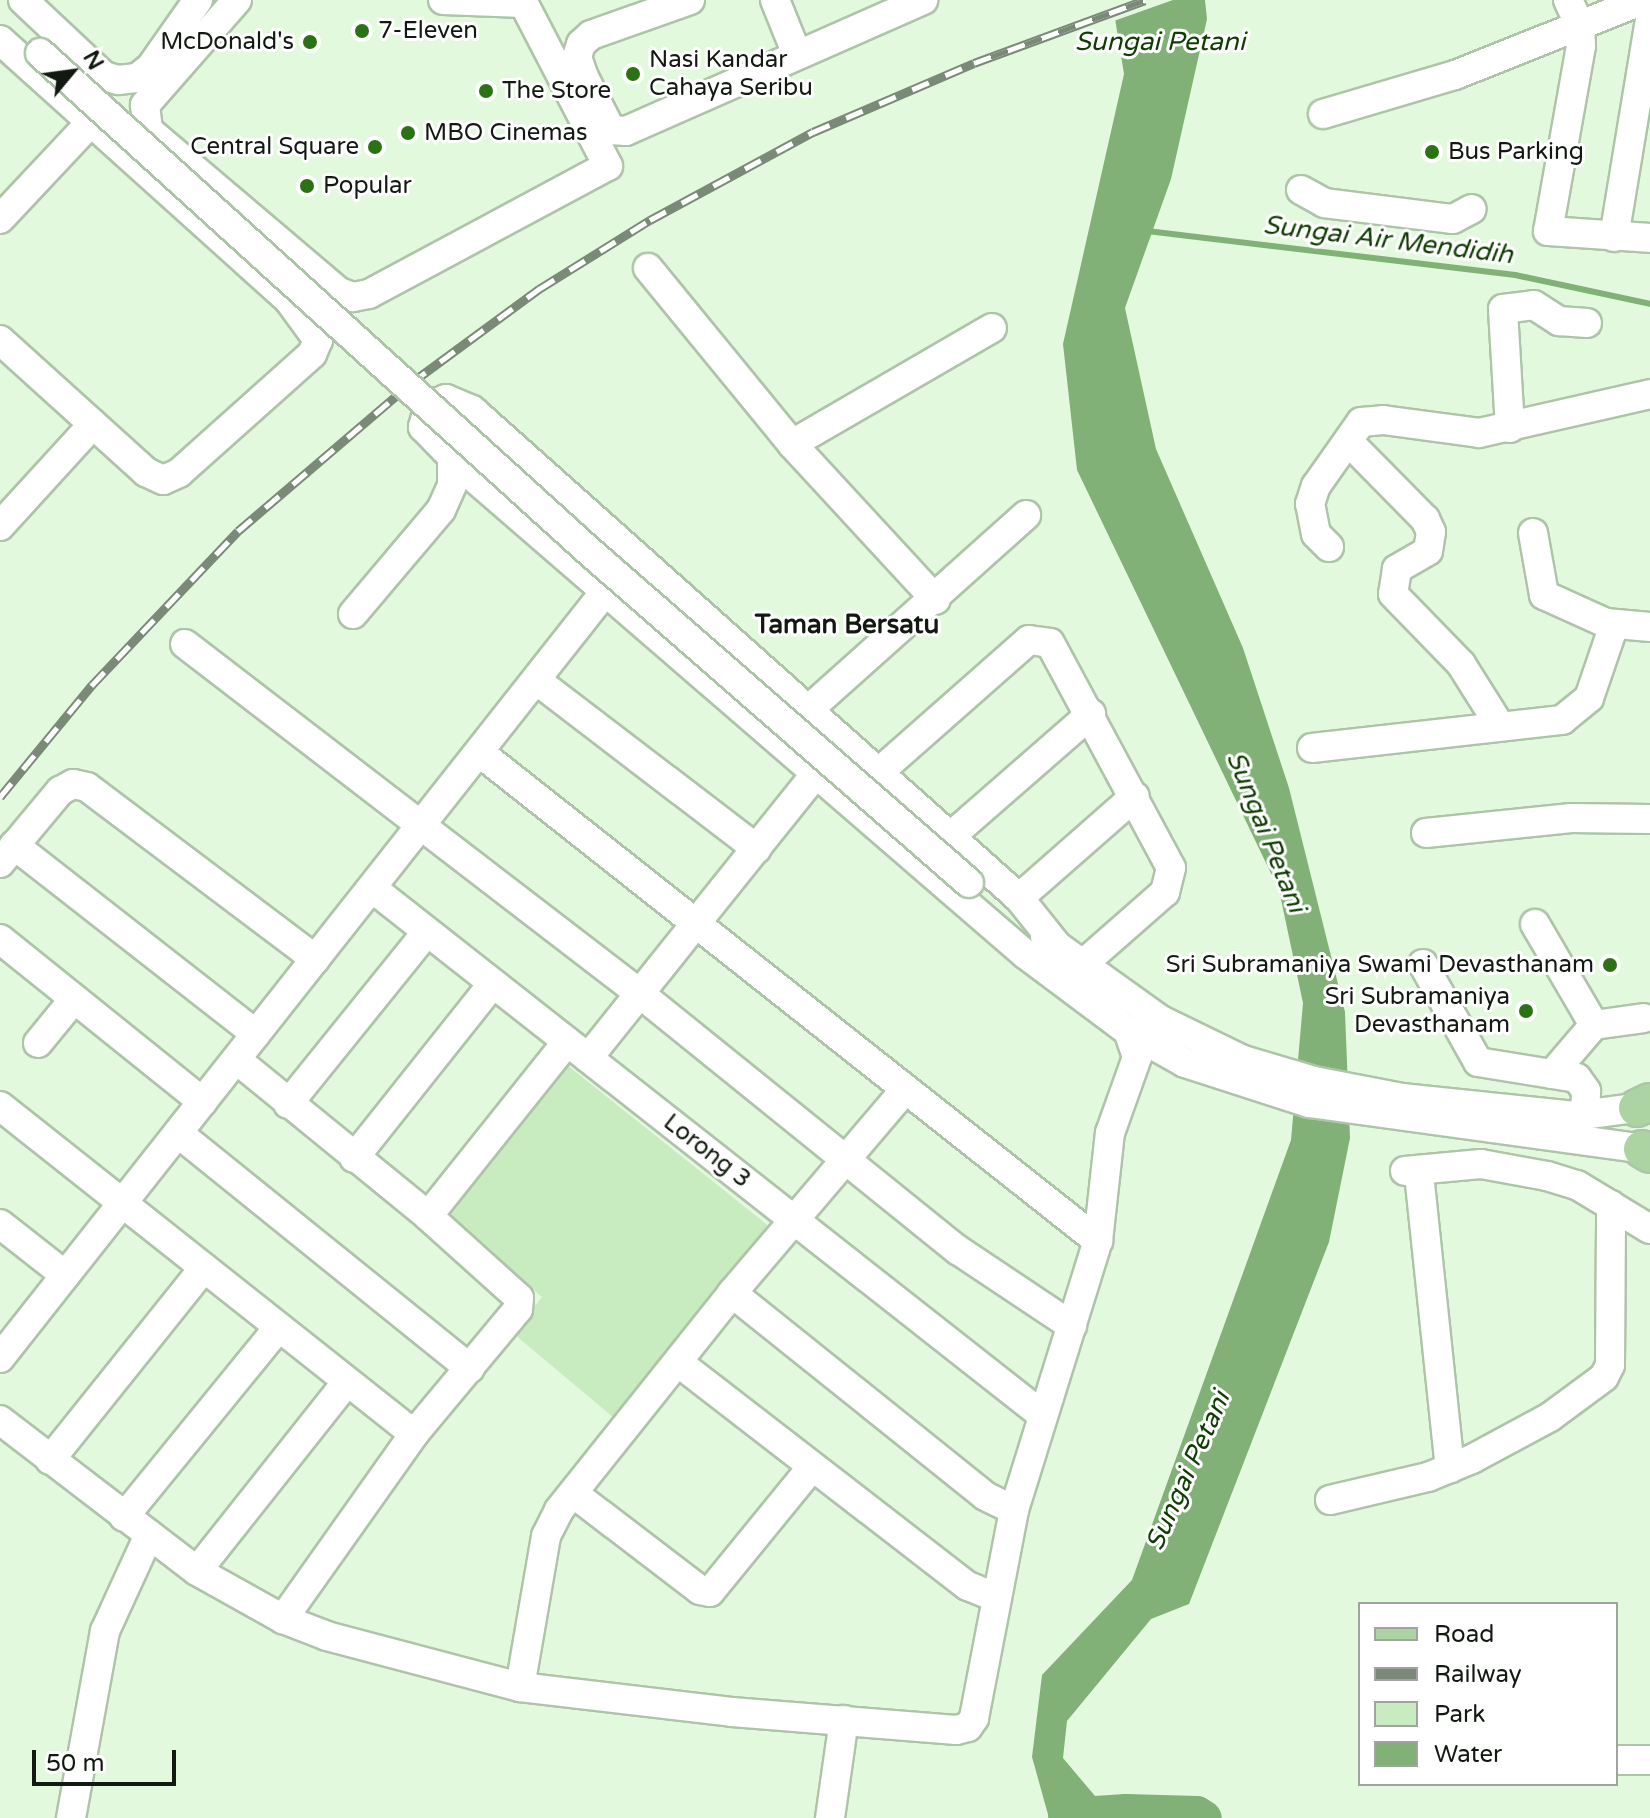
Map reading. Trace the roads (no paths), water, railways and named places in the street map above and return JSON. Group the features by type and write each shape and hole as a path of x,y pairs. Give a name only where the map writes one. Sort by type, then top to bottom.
{"street":[{"path":"23,0 104,76 137,78 168,60 237,0"},
{"path":"198,0 145,105 148,130 339,292 353,297 369,294 608,166 523,1 443,0"},
{"path":"690,0 591,35 581,44 577,57 611,130 626,131 796,52 923,0"},
{"path":"775,0 796,52"},
{"path":"1568,0 1580,26 1581,46 1548,231 1650,238"},
{"path":"1323,114 1455,75 1643,0"},
{"path":"0,17 590,552 969,883 1159,1019 1240,1070"},
{"path":"1614,237 1650,19"},
{"path":"0,40 288,299 318,340 312,354 179,473 156,478 0,340"},
{"path":"78,49 119,62 168,60"},
{"path":"0,219 90,123"},
{"path":"1301,190 1324,203 1453,219 1472,209"},
{"path":"648,268 792,444 936,600"},
{"path":"1510,428 1503,309 1534,305 1559,321 1587,323"},
{"path":"792,444 992,328"},
{"path":"1329,547 1316,534 1310,504 1316,486 1355,427 1368,419 1459,432 1510,428 1650,394"},
{"path":"1059,948 1019,898 472,410 446,399 429,406 422,420 452,458 815,775 1132,1044 1185,1063 1240,1070 1509,1120 1647,1151"},
{"path":"0,526 93,424"},
{"path":"1348,441 1425,519 1431,532 1428,551 1397,569 1393,594 1461,664 1500,726"},
{"path":"353,614 441,510 452,485 452,458"},
{"path":"441,510 493,495"},
{"path":"807,711 936,600 1026,515"},
{"path":"1533,533 1544,595 1614,625 1650,627"},
{"path":"3,1349 237,1060 604,593"},
{"path":"1312,748 1500,726 1537,727 1579,711 1614,625"},
{"path":"878,773 1029,640 1050,643 1091,714 1171,868 1165,892 1082,965"},
{"path":"185,644 639,993 958,1250 1072,1326"},
{"path":"536,680 757,849"},
{"path":"951,836 1091,714"},
{"path":"479,752 1098,1241"},
{"path":"428,1216 578,1050 639,993 815,775"},
{"path":"256,1034 7,854 60,791 73,784 87,787 315,959"},
{"path":"1019,898 1135,796"},
{"path":"1426,833 1571,818 1650,819"},
{"path":"969,883 1025,954"},
{"name":"Lorong 3","path":"372,888 1041,1414"},
{"path":"1535,924 1594,1025"},
{"path":"288,1104 427,932"},
{"path":"0,939 203,1102"},
{"path":"1423,964 1478,1062 1552,1074 1583,1083 1585,1116"},
{"path":"354,1158 493,983"},
{"path":"38,1043 74,999"},
{"path":"1552,1074 1594,1025 1644,1018"},
{"path":"0,1420 197,1571 283,1619 415,1663 520,1687 956,1730 968,1727 974,1718 1014,1510 1041,1414 1098,1241 1110,1133 1132,1044"},
{"path":"237,1060 428,1216 519,1298 518,1309 414,1434 283,1619"},
{"path":"520,1687 546,1536 573,1493 732,1293 905,1090"},
{"path":"1509,1120 1585,1116 1646,1105"},
{"path":"0,1106 414,1434"},
{"path":"178,1133 470,1369"},
{"path":"1450,1468 1412,1173 1481,1164 1577,1185 1650,1229"},
{"path":"1330,1500 1450,1468 1522,1434 1604,1377 1610,1365 1611,1205"},
{"path":"0,1224 65,1275"},
{"path":"50,1460 204,1268"},
{"path":"732,1293 985,1496 1014,1510"},
{"path":"124,1517 278,1328"},
{"path":"679,1363 968,1586 995,1597"},
{"path":"197,1571 347,1382"},
{"path":"573,1493 700,1590 710,1592 812,1467"},
{"path":"71,1818 105,1631 149,1535"},
{"path":"830,1818 844,1720"},
{"path":"1618,1760 1650,1760"}],"water":[{"name":"Sungai Petani","path":"1112,0 1205,0 1207,19 1171,179 1125,308 1156,449 1243,648 1289,788 1345,1012 1350,1138 1329,1242 1189,1604 1151,1619 1067,1721 1063,1758 1095,1796 1093,1818 1049,1818 1032,1757 1042,1675 1132,1580 1291,1140 1303,1003 1279,890 1077,470 1063,344 1124,74"}],"waterway":[{"name":"Sungai Air Mendidih","path":"1147,231 1515,275 1650,304"},
{"name":"Sungai Petani","path":"1065,1815 1126,1811 1197,1813 1205,1818"}],"railway":[{"path":"0,797 92,685 238,531 411,383 539,289 650,220 813,132 974,63 1145,0"}],"place":[{"name":"7-Eleven","path":"362,31"},
{"name":"McDonald's","path":"310,42"},
{"name":"Nasi Kandar Cahaya Seribu","path":"633,74"},
{"name":"The Store","path":"486,91"},
{"name":"MBO Cinemas","path":"408,133"},
{"name":"Central Square","path":"375,147"},
{"name":"Bus Parking","path":"1432,152"},
{"name":"Popular","path":"307,186"},
{"name":"Sri Subramaniya Swami Devasthanam","path":"1610,965"},
{"name":"Sri Subramaniya Devasthanam","path":"1526,1011"}],"district":[{"name":"Taman Bersatu","path":"847,625"}]}
